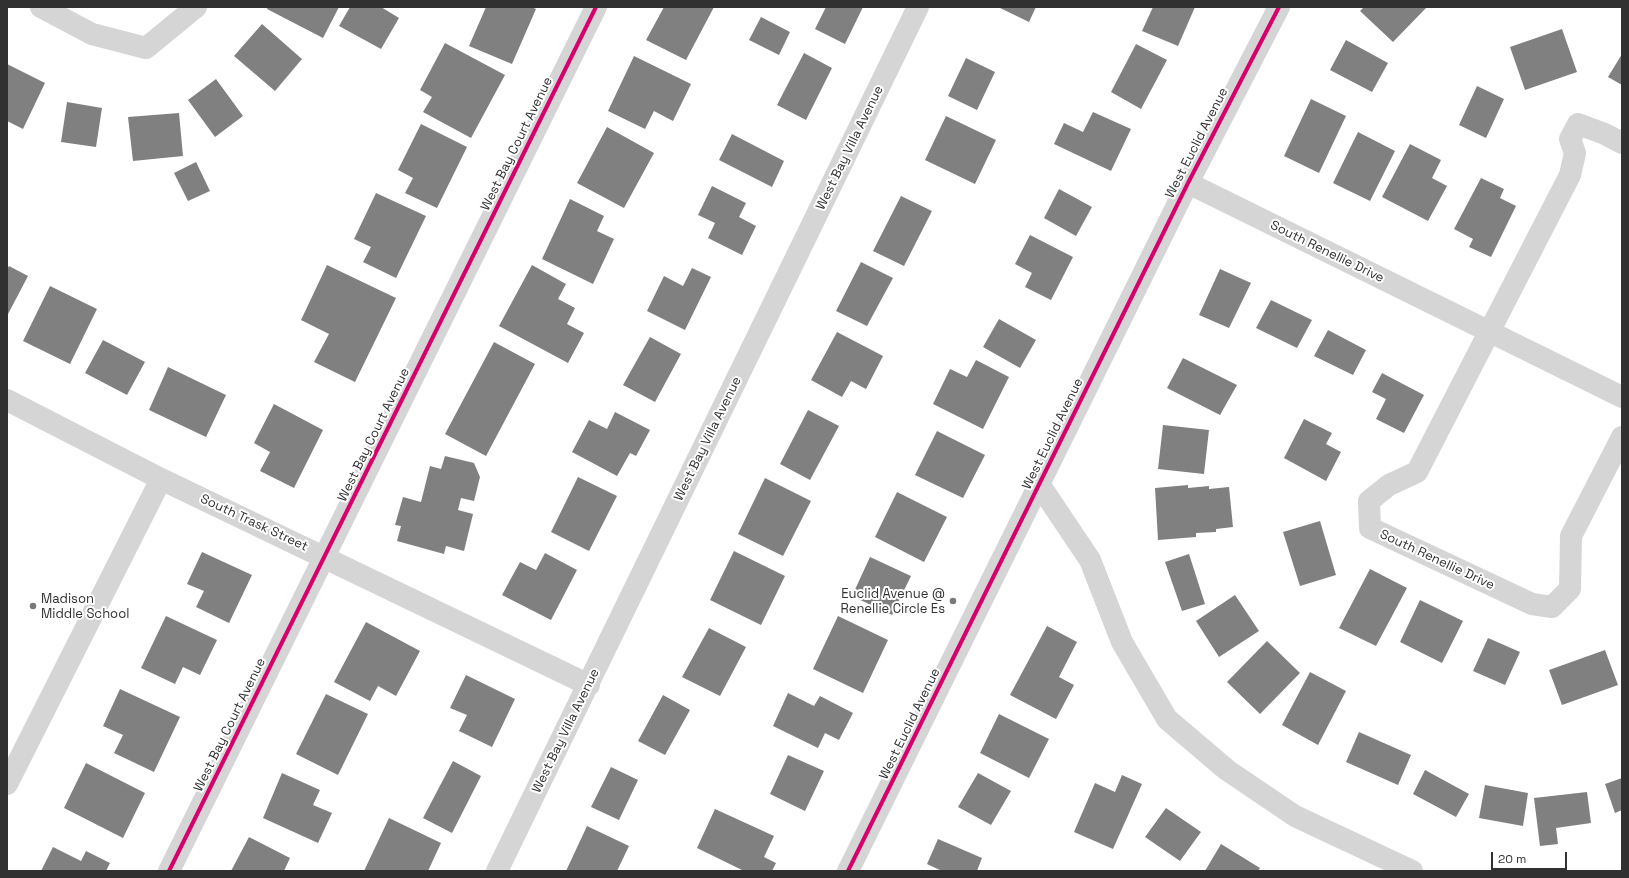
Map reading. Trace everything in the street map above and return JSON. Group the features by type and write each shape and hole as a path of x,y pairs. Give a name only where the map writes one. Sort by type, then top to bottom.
{"street":[{"path":"41,7 92,34 146,48 196,7"},
{"name":"West Bay Court Avenue","path":"169,871 596,7"},
{"name":"West Bay Villa Avenue","path":"497,871 589,685 918,7"},
{"name":"West Euclid Avenue","path":"848,871 1188,183 1279,7"},
{"name":"South Renellie Drive","path":"1622,142 1578,124 1570,139 1575,154 1570,175 1417,472 1389,486 1369,501 1370,528 1532,604 1552,607 1570,589 1570,536 1622,437"},
{"name":"South Renellie Drive","path":"1188,183 1622,397"},
{"name":"South Trask Street","path":"7,400 162,479 325,556 589,685"},
{"path":"7,784 162,479"},
{"path":"1039,484 1090,560 1122,642 1167,719 1227,770 1295,816 1412,871"}],"building":[{"path":"268,7 339,7 323,38 267,9"},
{"path":"350,7 381,7 399,18 381,49 339,26"},
{"path":"486,7 532,7 536,9 512,64 469,46"},
{"path":"664,7 714,7 686,60 646,40"},
{"path":"826,7 863,7 845,44 815,29"},
{"path":"998,7 1036,7 1029,22"},
{"path":"1153,7 1195,7 1178,46 1142,31"},
{"path":"1364,7 1426,8 1393,42 1360,11"},
{"path":"761,17 790,32 779,55 749,40"},
{"path":"262,24 302,59 275,91 234,56"},
{"path":"1562,29 1577,72 1525,90 1510,47"},
{"path":"1346,40 1388,63 1372,92 1330,70"},
{"path":"445,43 505,75 471,138 423,112 432,97 420,90"},
{"path":"1136,44 1167,60 1141,109 1111,92"},
{"path":"804,53 832,68 806,120 777,105"},
{"path":"1622,54 1622,85 1608,77"},
{"path":"634,56 691,84 673,121 654,111 645,129 608,111"},
{"path":"966,58 995,72 977,110 948,96"},
{"path":"7,64 45,83 23,129 7,121"},
{"path":"216,79 243,116 215,137 188,100"},
{"path":"1477,86 1504,99 1486,138 1459,125"},
{"path":"1311,99 1346,116 1319,173 1284,156"},
{"path":"67,102 102,108 96,147 61,142"},
{"path":"1093,112 1131,129 1111,171 1054,144 1064,123 1083,132"},
{"path":"179,113 183,156 133,161 128,117"},
{"path":"946,116 996,140 975,184 925,160"},
{"path":"421,124 467,147 437,208 405,193 413,178 398,170"},
{"path":"607,127 654,153 624,208 577,183"},
{"path":"1358,132 1395,151 1370,201 1333,183"},
{"path":"732,134 784,161 772,187 719,160"},
{"path":"1410,144 1441,160 1432,178 1447,186 1428,221 1382,197"},
{"path":"196,162 210,191 188,201 174,173"},
{"path":"1481,178 1504,189 1500,198 1516,206 1491,257 1469,247 1473,239 1454,229"},
{"path":"712,186 746,203 739,217 756,226 742,255 708,238 715,223 698,215"},
{"path":"1059,189 1092,207 1076,236 1044,218"},
{"path":"376,193 426,216 396,278 363,262 371,247 354,239"},
{"path":"901,196 932,211 904,266 873,251"},
{"path":"570,199 604,216 597,231 614,239 593,284 542,259"},
{"path":"1030,235 1073,257 1051,300 1025,287 1032,273 1015,264"},
{"path":"861,262 893,278 867,326 836,311"},
{"path":"327,265 396,298 355,382 314,362 329,334 301,320"},
{"path":"532,265 566,284 558,299 575,308 567,324 584,333 568,363 499,326"},
{"path":"9,266 28,276 7,316 7,269"},
{"path":"692,268 711,277 685,330 647,311 664,276 683,286"},
{"path":"1220,269 1251,283 1229,328 1199,315"},
{"path":"50,286 97,309 70,364 23,341"},
{"path":"1271,300 1312,320 1297,348 1256,328"},
{"path":"999,319 1036,340 1020,368 983,347"},
{"path":"1328,330 1366,350 1353,375 1314,356"},
{"path":"837,332 883,356 866,389 851,381 842,397 811,380"},
{"path":"650,337 681,354 655,402 623,385"},
{"path":"103,340 145,362 127,395 85,373"},
{"path":"494,342 535,364 486,456 445,434"},
{"path":"1183,358 1237,385 1220,415 1167,388"},
{"path":"976,360 1009,377 983,429 933,404 950,369 967,377"},
{"path":"168,367 226,395 206,437 149,410"},
{"path":"1382,373 1424,395 1404,433 1376,419 1386,399 1372,392"},
{"path":"274,404 323,430 294,488 260,471 270,452 254,443"},
{"path":"808,410 839,426 810,480 780,464"},
{"path":"615,412 650,430 636,456 630,453 617,476 572,452 589,420 607,429"},
{"path":"1304,419 1332,433 1326,444 1341,452 1326,481 1284,458"},
{"path":"1163,425 1209,430 1204,474 1158,469"},
{"path":"937,431 985,455 963,498 915,475"},
{"path":"445,456 474,463 480,477 474,501 461,498 458,510 473,514 464,551 446,546 444,554 397,541 401,526 395,525 403,497 421,502 430,466 441,469"},
{"path":"578,477 617,496 589,551 551,532"},
{"path":"765,478 811,501 783,556 738,534"},
{"path":"1188,485 1188,488 1209,486 1209,489 1229,487 1233,527 1216,529 1216,532 1196,533 1196,537 1158,540 1155,488"},
{"path":"897,492 947,517 924,562 875,537"},
{"path":"1320,521 1336,575 1300,586 1283,532"},
{"path":"734,551 785,576 761,625 710,600"},
{"path":"202,552 252,575 229,623 196,607 204,591 187,584"},
{"path":"545,553 577,570 551,620 502,595 520,562 536,570"},
{"path":"1189,554 1205,604 1182,611 1165,562"},
{"path":"870,557 911,576 892,615 852,596"},
{"path":"1370,569 1407,588 1376,646 1339,628"},
{"path":"1235,595 1259,631 1219,657 1196,621"},
{"path":"1420,600 1463,621 1442,663 1400,642"},
{"path":"166,616 217,640 200,675 183,667 175,684 141,668"},
{"path":"838,616 888,640 863,693 813,669"},
{"path":"366,622 420,651 396,696 378,686 370,701 334,682"},
{"path":"1047,626 1077,642 1059,677 1074,685 1056,719 1010,695"},
{"path":"709,628 746,647 720,696 682,677"},
{"path":"1488,638 1520,652 1505,685 1473,671"},
{"path":"1267,641 1300,673 1260,714 1227,682"},
{"path":"1605,650 1618,685 1562,705 1549,670"},
{"path":"1310,672 1346,691 1318,745 1282,725"},
{"path":"466,675 515,699 492,747 459,731 467,715 450,708"},
{"path":"120,689 180,717 154,772 114,753 123,735 103,726"},
{"path":"788,693 814,706 820,696 853,713 839,740 825,733 818,748 773,726"},
{"path":"326,694 368,714 338,775 296,754"},
{"path":"663,695 690,710 665,755 638,741"},
{"path":"999,714 1049,739 1029,778 980,753"},
{"path":"1359,732 1411,755 1398,785 1346,762"},
{"path":"788,755 824,771 805,811 770,794"},
{"path":"453,761 481,776 452,833 423,818"},
{"path":"86,763 145,793 123,838 64,808"},
{"path":"611,767 638,780 619,820 591,807"},
{"path":"1425,770 1469,794 1456,817 1413,794"},
{"path":"282,773 320,790 313,805 332,813 318,843 263,818"},
{"path":"978,773 1011,791 991,825 958,807"},
{"path":"1122,775 1142,784 1113,849 1074,832 1095,783 1115,792"},
{"path":"1622,778 1622,810 1615,813 1605,784"},
{"path":"1485,785 1528,793 1523,826 1479,818"},
{"path":"1587,792 1591,823 1556,828 1558,844 1540,846 1534,798"},
{"path":"1166,808 1201,832 1180,861 1145,837"},
{"path":"715,809 774,836 764,857 776,863 772,871 744,871 697,848"},
{"path":"389,818 441,843 428,871 364,871"},
{"path":"587,826 629,846 617,871 566,871"},
{"path":"249,837 290,858 284,871 231,871"},
{"path":"938,839 982,858 977,871 942,871 927,864"},
{"path":"1221,844 1260,868 1258,871 1205,871"},
{"path":"53,847 81,861 86,851 110,863 106,871 41,871"}],"cycle path":[{"path":"169,871 596,7"},
{"path":"848,871 1188,183 1279,7"}],"place":[{"name":"Euclid Avenue @ Renellie Circle Es","path":"953,601"},
{"name":"Madison Middle School","path":"33,606"}]}
